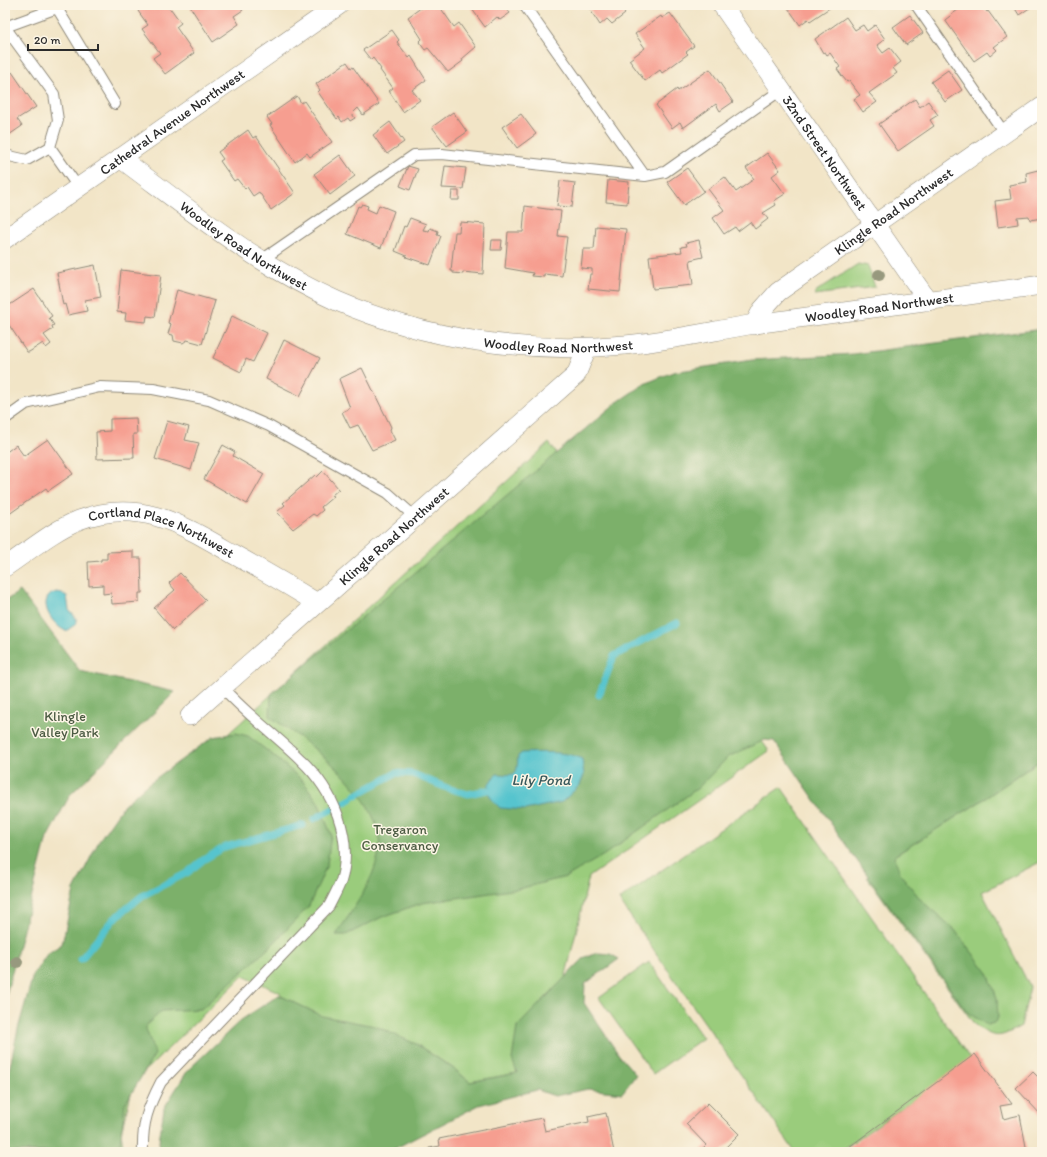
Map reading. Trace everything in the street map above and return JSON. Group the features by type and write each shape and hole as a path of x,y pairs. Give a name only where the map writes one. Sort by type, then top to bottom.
{"street":[{"name":"Cathedral Avenue Northwest","path":"5,239 339,5"},
{"name":"32nd Street Northwest","path":"722,5 928,301"},
{"name":"Klingle Road Northwest","path":"754,325 762,310 778,292 1042,107"},
{"name":"Woodley Road Northwest","path":"120,158 219,230 263,259 336,300 378,317 414,328 459,338 518,347 587,348 628,345 754,325 1042,285"},
{"name":"Klingle Road Northwest","path":"190,716 576,375 587,348"},
{"name":"Cortland Place Northwest","path":"5,567 60,529 80,520 109,513 137,512 163,517 188,528 317,603"}],"lane":[{"path":"524,5 645,176"},
{"path":"916,5 1005,134"},
{"path":"5,155 27,160 50,147 58,120 54,94 5,27 57,8 115,104"},
{"path":"263,259 414,155 442,154 645,176 665,172 782,90"},
{"path":"50,147 78,187"},
{"path":"5,419 26,404 100,387 153,389 210,400 270,426 381,489 415,517"},
{"path":"143,1152 142,1138 148,1109 161,1082 329,906 340,881 345,861 344,835 338,814 316,775 302,760 238,705 223,688"}],"green space":[{"path":"858,264 868,266 875,287 815,295 815,292"},
{"path":"1042,329 1042,759 978,803 894,856 901,875 922,901 954,929 988,973 997,998 998,1018 994,1023 987,1025 968,1013 855,858 774,741 765,740 728,757 698,788 604,855 566,877 518,889 422,903 382,917 346,935 336,935 362,895 372,874 379,851 378,831 370,811 358,792 342,774 323,756 270,717 271,694 616,403 644,384 673,372 752,360 853,354"},
{"name":"Tregaron Conservancy","path":"549,443 769,751 589,877 565,979 542,1002 517,1073 470,1082 454,1069 416,1044 322,1016 279,995 281,993 243,976 134,1082 121,1132 124,1152 27,1152 90,859"},
{"name":"Klingle Valley Park","path":"20,591 80,671 175,692 70,795 47,838 5,999 5,601"},
{"path":"236,733 248,736 269,752 302,780 318,802 331,834 327,865 309,906 271,946 201,1009 162,1011 145,1026 155,1054 125,1104 119,1152 5,1152 5,1089 18,1029 33,975 47,954 62,944 74,890 100,839 123,806 145,786 213,737"},
{"path":"1042,759 1042,861 982,892 1030,987 1021,1026 1008,1033 998,1036 988,1033 975,1025 867,877 875,868 978,803"},
{"path":"781,787 971,1060 839,1152 795,1152 619,900"},
{"path":"598,953 610,954 619,959 585,984 584,1003 619,1055 636,1075 622,1093 588,1089 555,1096 537,1090 479,1105 388,1152 160,1152 159,1141 164,1108 188,1070 241,1020 279,995 322,1016 375,1026 416,1044 454,1069 470,1082 517,1073 512,1059 517,1027 585,957"},
{"path":"649,962 703,1038 653,1074 599,998"}],"water":[{"path":"57,592 67,596 69,610 76,618 76,624 66,631 55,624 46,605 50,595"},
{"name":"Lily Pond","path":"522,753 561,753 576,756 582,759 584,775 580,785 562,802 525,810 500,808 489,795 489,783 497,774 508,775 514,773 517,768 518,756"}],"building":[{"path":"146,5 166,5 170,10 171,9 181,23 176,27 194,53 165,74 153,58 160,53 142,29 148,25 138,11"},
{"path":"189,5 240,5 243,10 234,16 239,24 213,42"},
{"path":"425,5 436,5 438,9 440,7 454,27 459,23 476,47 462,59 463,61 448,72 428,48 425,50 419,42 422,39 408,17"},
{"path":"469,5 508,5 510,8 508,10 510,13 500,20 497,17 485,27"},
{"path":"587,5 633,5 624,12 625,14 612,24 607,19 600,25"},
{"path":"786,5 834,5 810,21 808,19 800,25"},
{"path":"964,5 982,5 1007,37 994,47 997,50 990,56 987,52 974,61 945,20"},
{"path":"1013,5 1034,5 1019,15"},
{"path":"670,13 694,46 686,52 688,54 662,73 660,70 645,81 629,60 645,48 635,34 661,16 662,18"},
{"path":"910,15 923,33 906,45 893,27"},
{"path":"846,17 855,30 863,25 867,31 875,25 885,39 877,45 883,53 890,48 901,62 893,68 897,73 869,93 877,102 863,112 854,99 860,95 837,69 840,67 830,53 827,55 825,52 823,53 815,39"},
{"path":"392,30 399,40 397,42 409,58 411,56 426,80 412,90 420,100 403,112 389,91 393,88 380,70 381,69 373,58 371,60 363,50"},
{"path":"347,62 351,68 353,67 379,104 363,115 358,108 352,114 355,118 350,121 348,118 342,122 339,117 337,119 318,92 320,90 316,84"},
{"path":"710,69 733,102 720,111 716,104 683,128 680,122 672,128 656,105 677,89 678,91"},
{"path":"948,70 962,90 945,102 931,82"},
{"path":"12,72 36,107 17,119 22,126 9,135 5,130 5,76"},
{"path":"297,96 301,103 304,101 332,142 310,157 307,153 295,162 270,125 272,124 267,117"},
{"path":"915,99 920,107 928,101 938,115 930,120 934,126 898,151 879,124"},
{"path":"453,112 467,132 447,146 432,127"},
{"path":"521,114 536,134 517,148 502,127"},
{"path":"390,122 404,142 387,154 373,135"},
{"path":"248,130 253,138 256,136 295,193 271,210 259,192 253,196 247,187 245,189 237,179 234,181 220,161 223,159 218,152"},
{"path":"767,153 780,170 772,176 785,194 774,201 776,205 763,213 768,219 755,229 750,222 738,231 735,227 724,234 713,218 724,210 708,189 725,177 736,192 754,179 746,168"},
{"path":"340,155 355,176 330,195 314,174"},
{"path":"408,166 418,169 410,190 400,186"},
{"path":"445,166 466,168 463,189 442,188"},
{"path":"687,168 704,191 684,205 667,182"},
{"path":"1042,169 1042,218 1030,220 1029,216 1017,217 1018,224 998,227 995,201 1011,199 1009,185 1027,182 1026,173"},
{"path":"608,180 629,182 627,204 606,202"},
{"path":"560,181 575,183 572,207 557,206"},
{"path":"452,191 459,191 459,200 451,200"},
{"path":"362,204 368,206 367,209 376,213 379,205 394,211 381,248 347,234 358,206 360,207"},
{"path":"525,206 561,211 558,236 567,237 562,276 544,274 544,277 532,276 533,273 505,268 508,232 523,232"},
{"path":"410,218 426,224 423,230 429,231 430,228 438,231 437,235 441,236 430,265 406,257 407,256 395,251 404,226 406,227"},
{"path":"460,222 485,224 483,274 463,272 463,274 453,273 453,271 451,271 455,232 459,232"},
{"path":"596,226 626,229 620,292 588,289 592,269 581,268 583,249 594,249"},
{"path":"492,240 502,240 501,250 491,250"},
{"path":"699,240 703,257 690,260 693,285 653,289 649,256 682,252 681,247 687,246 686,243"},
{"path":"95,265 101,297 85,300 87,311 68,315 65,304 63,305 57,273"},
{"path":"121,270 161,275 155,317 147,316 146,322 125,320 126,313 117,312"},
{"path":"34,289 52,316 49,318 54,325 52,326 53,329 44,335 51,344 46,348 43,343 27,352 5,319 5,308"},
{"path":"177,290 215,301 202,344 187,340 183,343 174,341 173,335 168,334 171,324 168,323"},
{"path":"232,316 267,333 253,362 246,359 241,372 213,358"},
{"path":"284,340 320,358 300,396 266,379"},
{"path":"362,368 391,427 390,430 395,440 372,450 358,425 350,428 342,412 350,408 339,379"},
{"path":"136,418 137,434 133,434 134,458 97,459 96,432 110,431 110,419"},
{"path":"167,421 189,427 185,440 199,443 191,470 155,459"},
{"path":"48,439 73,474 48,491 46,488 5,517 5,453 16,445 24,456"},
{"path":"223,445 235,452 233,456 264,474 247,504 204,479"},
{"path":"323,471 339,489 332,495 334,496 321,507 323,510 316,516 313,514 293,529 277,512 285,505 283,503 315,475 317,477"},
{"path":"133,551 133,558 141,558 142,593 139,593 139,602 112,604 111,593 103,594 103,585 89,586 88,562 107,559 107,552"},
{"path":"180,573 206,600 173,630 154,608 175,590 169,583"},
{"path":"975,1054 1012,1104 1000,1106 1003,1119 1020,1115 1027,1152 850,1152 849,1147"},
{"path":"1033,1072 1042,1081 1042,1116 1016,1088"},
{"path":"708,1103 739,1134 721,1152 699,1152 706,1145 686,1124"},
{"path":"606,1113 614,1152 426,1152 429,1148 440,1146 439,1139 542,1118 545,1131 589,1122 588,1117"}],"waterway":[{"path":"599,695 614,656 677,623"},
{"path":"356,795 396,773 413,774 447,788 468,794 487,790"},
{"path":"314,819 351,799"},
{"path":"81,959 114,919 142,896 187,873 203,860 225,847 303,825"}]}
